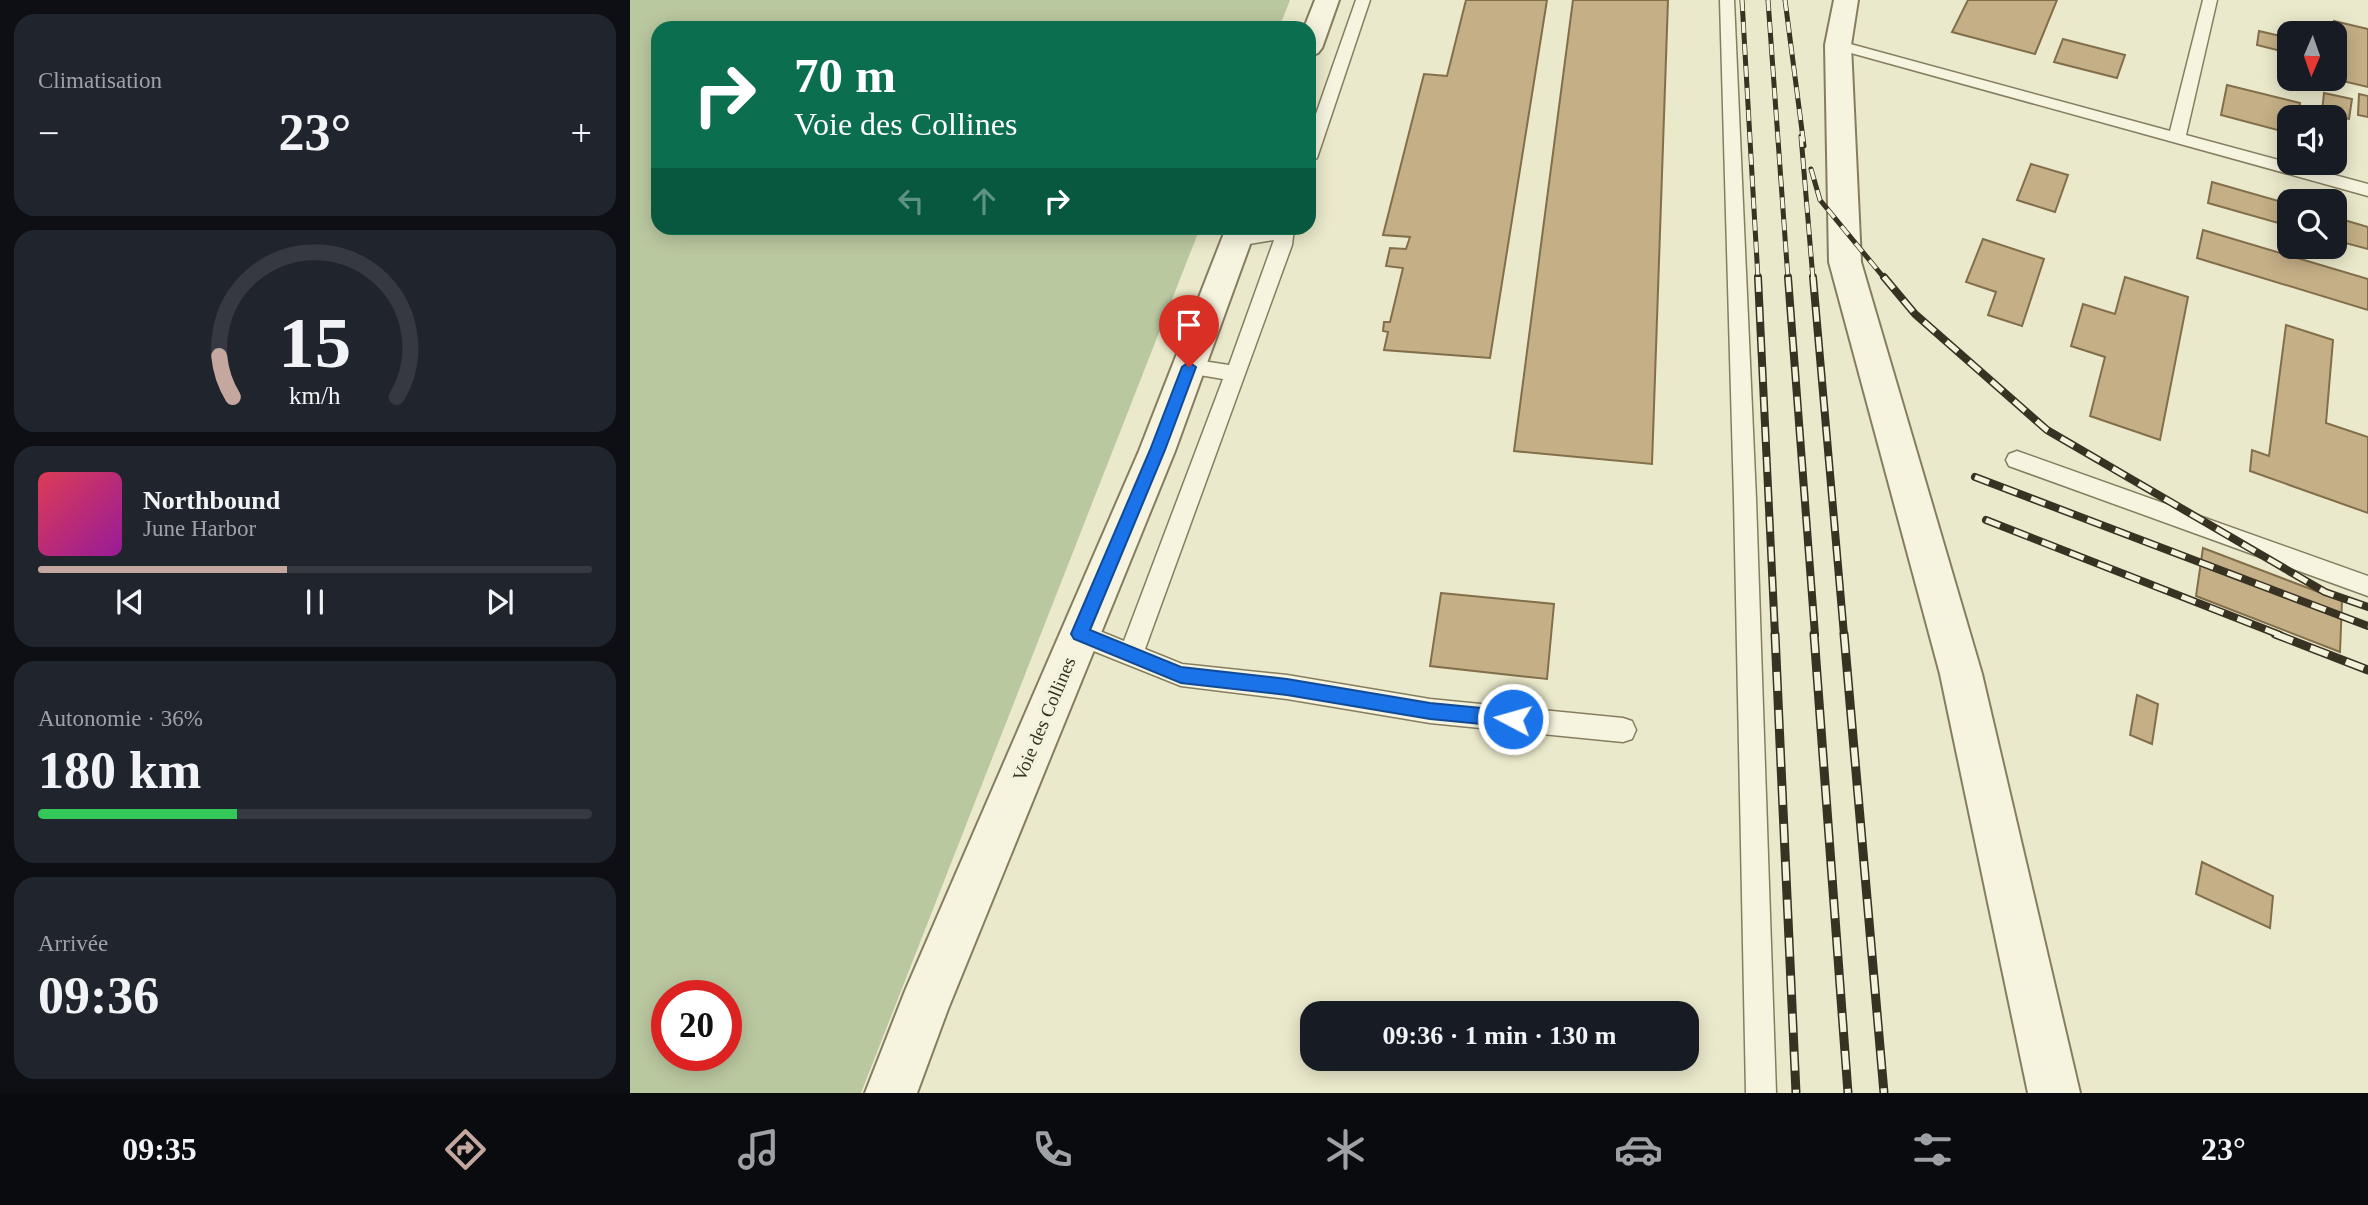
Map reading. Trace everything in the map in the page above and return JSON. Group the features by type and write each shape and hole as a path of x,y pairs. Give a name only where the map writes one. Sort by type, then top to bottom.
{"street":[{"path":"1316,29 1327,0"},
{"path":"1846,0 1838,45 1845,262 1961,674 2054,1093"},
{"name":"Voie des Collines","path":"891,1093 923,1009 1157,450 1239,235"}],"lane":[{"path":"1316,138 1363,0"},
{"path":"1727,0 1745,499 1761,1093"},
{"path":"2177,138 2210,0"},
{"path":"1838,45 2368,190"},
{"path":"1131,655 1283,245 1284,235"},
{"path":"1189,367 1234,373"},
{"path":"2017,460 2368,586"},
{"path":"1080,634 1181,675 1287,687 1430,711 1623,730"}],"green space":[{"path":"630,0 1290,0 1282,21 651,21 651,235 1197,235 861,1093 630,1093"}],"building":[{"path":"1466,0 1547,0 1490,358 1384,350 1388,332 1383,331 1384,322 1390,322 1403,268 1386,266 1390,248 1406,249 1410,237 1383,235 1424,74 1447,76"},
{"path":"1573,0 1668,0 1652,464 1514,451"},
{"path":"1968,0 2057,0 2035,54 1952,32"},
{"path":"2347,24 2368,29 2368,87 2347,82"},
{"path":"2259,31 2277,35 2277,50 2257,45"},
{"path":"2063,39 2125,55 2117,78 2054,62"},
{"path":"2227,85 2300,103 2277,105 2277,130 2221,115"},
{"path":"2324,93 2352,99 2349,119 2347,105 2323,105"},
{"path":"2359,94 2368,96 2368,117 2358,115"},
{"path":"2031,164 2068,175 2055,212 2017,200"},
{"path":"2212,182 2277,201 2277,223 2208,203"},
{"path":"2347,221 2368,227 2368,249 2347,243"},
{"path":"2203,230 2277,252 2277,259 2301,259 2368,279 2368,310 2197,258"},
{"path":"1983,239 2044,259 2022,326 1988,315 1996,292 1966,282"},
{"path":"2125,277 2188,297 2160,440 2090,416 2105,357 2071,346 2083,304 2115,314"},
{"path":"2286,325 2333,340 2326,423 2368,437 2368,513 2250,471 2252,450 2269,456"},
{"path":"2203,548 2342,601 2340,652 2196,596"},
{"path":"1441,593 1554,604 1547,679 1430,666"},
{"path":"2137,695 2158,704 2152,744 2130,735"},
{"path":"2202,862 2273,896 2270,928 2196,894"}],"railway":[{"path":"1742,0 1758,279"},
{"path":"1768,0 1788,279"},
{"path":"1785,0 1804,146"},
{"path":"1801,136 1813,279"},
{"path":"1811,169 1820,200 1885,279"},
{"path":"1758,277 1775,635"},
{"path":"1788,277 1815,635"},
{"path":"1813,277 1844,635"},
{"path":"1884,277 1915,314 2047,430 2325,592 2368,607"},
{"path":"1975,477 2368,626"},
{"path":"1986,520 2280,635"},
{"path":"1775,634 1796,1093"},
{"path":"1814,634 1848,1093"},
{"path":"1844,634 1884,1093"},
{"path":"2275,634 2368,670"}],"route":[{"path":"1189,367 1080,634 1181,675 1287,687 1430,711 1513,719"}]}
